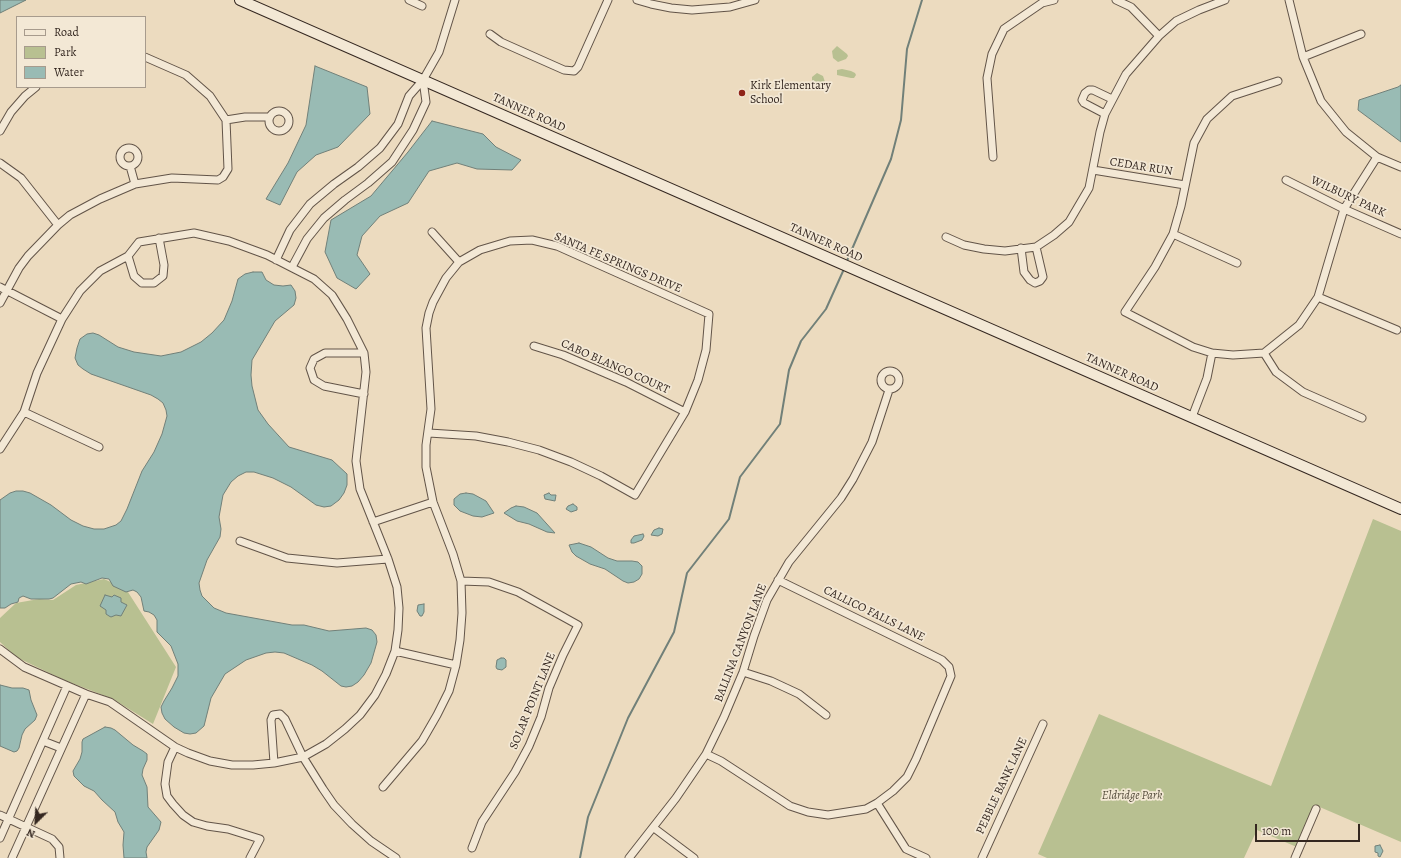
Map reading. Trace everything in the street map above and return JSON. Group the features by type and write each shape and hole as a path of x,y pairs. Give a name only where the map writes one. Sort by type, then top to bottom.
{"main road":[{"name":"TANNER ROAD","path":"240,0 1401,509"}],"street":[{"path":"409,0 422,6"},
{"path":"276,260 290,230 310,204 380,148 398,124 409,96 423,80 439,52 455,0"},
{"path":"490,34 501,42 564,70 574,71 578,67 608,0"},
{"path":"637,0 651,2 671,8 692,10 730,7 756,0"},
{"path":"992,157 987,78 992,54 1004,29 1042,2 1054,0"},
{"path":"1116,0 1131,8 1159,36"},
{"path":"946,236 964,245 984,250 1005,251 1036,247 1054,235 1068,222 1089,188 1105,114 1126,74 1159,36 1176,21 1225,0"},
{"path":"1289,0 1303,57 1321,101 1346,132 1377,157 1401,168"},
{"path":"1303,57 1361,34"},
{"path":"0,303 3,289 28,256 58,225 70,215 100,199 135,184 172,178 218,180 224,177 228,169 226,120 210,96 186,75 146,57"},
{"path":"292,267 307,239 324,218 392,162 413,130 426,102 423,80"},
{"path":"1278,81 1232,96 1207,119 1194,143 1181,206 1173,234 1155,267 1125,312 1193,347 1212,353 1233,355 1264,353 1299,325 1318,297 1344,209 1377,157"},
{"path":"0,131 11,112 25,96 35,88"},
{"path":"1105,114 1084,103 1082,100 1085,93 1089,90 1093,90 1112,100"},
{"path":"226,120 245,117 270,117"},
{"path":"0,163 21,178 58,225"},
{"path":"130,166 135,184"},
{"name":"CEDAR RUN","path":"1093,170 1185,185"},
{"name":"WILBURY PARK","path":"1286,180 1344,209 1401,234"},
{"path":"432,232 459,262"},
{"path":"0,449 24,412 37,373 62,319 80,291 100,271 128,256 139,242 194,233 229,241 292,267 314,279 332,295 347,319 364,353 366,372 356,461 360,489 388,559 397,587 399,608 395,651 386,674 375,695 360,715 346,729 326,744 303,756 274,763 253,765 224,764 210,761 188,753 176,747 110,702 86,694 24,666 0,650"},
{"path":"1173,234 1237,263"},
{"path":"128,256 134,276 142,283 154,283 163,276 164,265 159,238"},
{"name":"SANTA FE SPRINGS DRIVE","path":"383,787 422,741 437,716 449,692 456,665 462,613 460,581 453,554 433,502 426,467 426,445 429,433 431,409 426,328 433,302 446,278 459,262 480,250 510,241 532,240 557,246 709,314 706,350 698,380 685,412"},
{"path":"1021,248 1024,272 1030,280 1035,283 1040,281 1043,277 1036,247"},
{"path":"3,289 62,319"},
{"path":"1318,297 1397,330"},
{"name":"CABO BLANCO COURT","path":"534,346 563,355 620,379 685,412"},
{"path":"364,353 325,353 314,358 310,368 314,380 324,386 364,394"},
{"path":"1192,418 1207,378 1212,353"},
{"path":"1264,353 1276,372 1303,392 1362,418"},
{"name":"BALLINA CANYON LANE","path":"629,858 654,828 706,754 743,672 760,616 767,600 789,562 841,498 853,479 872,442 889,390"},
{"path":"24,412 99,447"},
{"path":"429,433 476,436 539,450 571,462 601,476 635,495 685,412"},
{"path":"373,522 433,502"},
{"path":"240,541 287,558 337,563 388,559"},
{"name":"CALLICO FALLS LANE","path":"778,580 942,660 949,667 951,676 907,777 893,791 877,803"},
{"name":"SOLAR POINT LANE","path":"460,581 489,582 518,592 578,625 549,688 529,746 515,772 482,822 472,848"},
{"path":"395,651 456,665"},
{"path":"743,672 771,681 798,694 826,715"},
{"path":"0,838 67,686"},
{"path":"12,858 86,694"},
{"path":"274,763 271,720 273,715 280,714 285,719 303,756 334,805 371,841 396,858"},
{"name":"PEBBLE BANK LANE","path":"982,858 1043,724"},
{"path":"43,741 61,748"},
{"path":"176,747 168,762 165,784 167,796 183,815 193,822 228,829 260,839 250,858"},
{"path":"706,754 721,760 790,806 808,812 828,815 866,809 877,803 906,849 926,858"},
{"path":"1295,858 1316,809"},
{"path":"0,815 52,839 59,847 60,858"},
{"path":"654,828 694,858"}],"green space":[{"path":"837,46 848,56 846,59 838,62 833,58 832,51"},
{"path":"842,69 851,71 856,75 854,78 851,78 837,75 837,70"},
{"path":"817,73 823,76 825,82 824,84 817,85 812,81 812,77"},
{"name":"Eldridge Park","path":"1373,519 1401,531 1401,842 1315,805 1299,848 1257,830 1244,858 1047,858 1038,854 1099,714 1271,786"},
{"path":"104,579 126,589 176,667 153,724 113,699 64,680 16,657 0,642 0,618 16,603 39,599 53,600 76,585"}],"water":[{"path":"0,0 26,0 0,13"},
{"path":"315,66 367,87 370,114 338,147 316,155 297,172 280,205 266,199 288,163 306,125"},
{"path":"1401,85 1401,142 1358,110 1359,100"},
{"path":"432,121 483,134 496,147 521,160 512,170 477,169 457,163 429,171 408,203 380,216 362,236 357,255 370,274 356,289 337,278 325,252 331,220 371,196"},
{"path":"262,272 266,280 274,285 291,285 295,291 296,298 294,305 275,321 252,360 252,386 258,410 268,424 289,447 332,460 347,474 347,485 339,500 331,506 324,507 316,505 291,487 273,478 254,472 246,472 238,476 231,482 223,495 219,517 221,529 220,537 207,560 199,583 202,596 214,608 226,613 292,625 304,625 329,631 366,628 372,630 376,635 377,642 371,663 364,675 352,686 346,687 341,686 312,665 284,653 266,653 246,660 225,674 211,698 204,726 196,733 190,734 184,733 174,727 165,719 162,713 161,707 178,676 178,664 171,646 157,632 157,620 154,615 144,611 141,597 137,592 133,590 126,592 113,586 109,579 102,578 86,584 81,582 71,584 53,598 31,599 23,596 19,598 18,602 5,608 0,608 0,500 10,493 23,491 30,493 51,505 71,520 83,526 94,529 104,529 116,525 121,521 142,471 154,452 162,434 167,416 166,410 163,403 151,395 91,374 78,365 75,358 80,339 87,334 93,333 118,347 134,352 161,356 181,352 201,342 224,320 232,301 238,279 245,274"},
{"path":"549,493 551,495 556,495 555,501 545,499 544,495"},
{"path":"460,494 473,494 486,501 494,513 482,517 473,516 460,511 454,505 454,499"},
{"path":"573,504 577,507 577,510 571,512 566,509 568,506"},
{"path":"516,506 524,507 537,513 555,533 547,532 529,524 517,521 504,513"},
{"path":"659,528 663,529 662,534 658,536 651,535 654,530"},
{"path":"643,534 644,536 642,540 631,543 634,536"},
{"path":"579,543 591,547 608,558 617,561 638,562 642,566 642,574 639,579 634,582 628,583 623,581 605,569 590,564 576,556 572,552 569,545"},
{"path":"105,595 112,597 114,595 121,598 121,602 127,605 121,616 116,615 111,617 106,614 106,610 100,606"},
{"path":"424,604 424,612 422,616 420,616 417,611 418,605"},
{"path":"501,658 506,660 506,667 502,670 497,669 496,667 497,660"},
{"path":"0,685 29,690 37,715 35,720 25,729 19,748 14,752 0,746"},
{"path":"105,727 115,730 147,754 147,760 142,775 147,787 148,807 161,822 159,830 147,847 147,858 124,858 124,832 118,822 115,812 94,791 84,786 74,776 73,771 80,759 83,739"},
{"path":"1380,845 1383,851 1380,857 1378,856 1378,853 1375,852 1375,846"}],"waterway":[{"path":"846,263 891,159 901,120 907,49 922,0"},
{"path":"580,858 588,817 628,718 674,632 687,573 729,519 740,477 780,424 789,370 801,341 826,309 844,269"}],"place":[{"name":"Kirk Elementary School","path":"742,93"}]}
